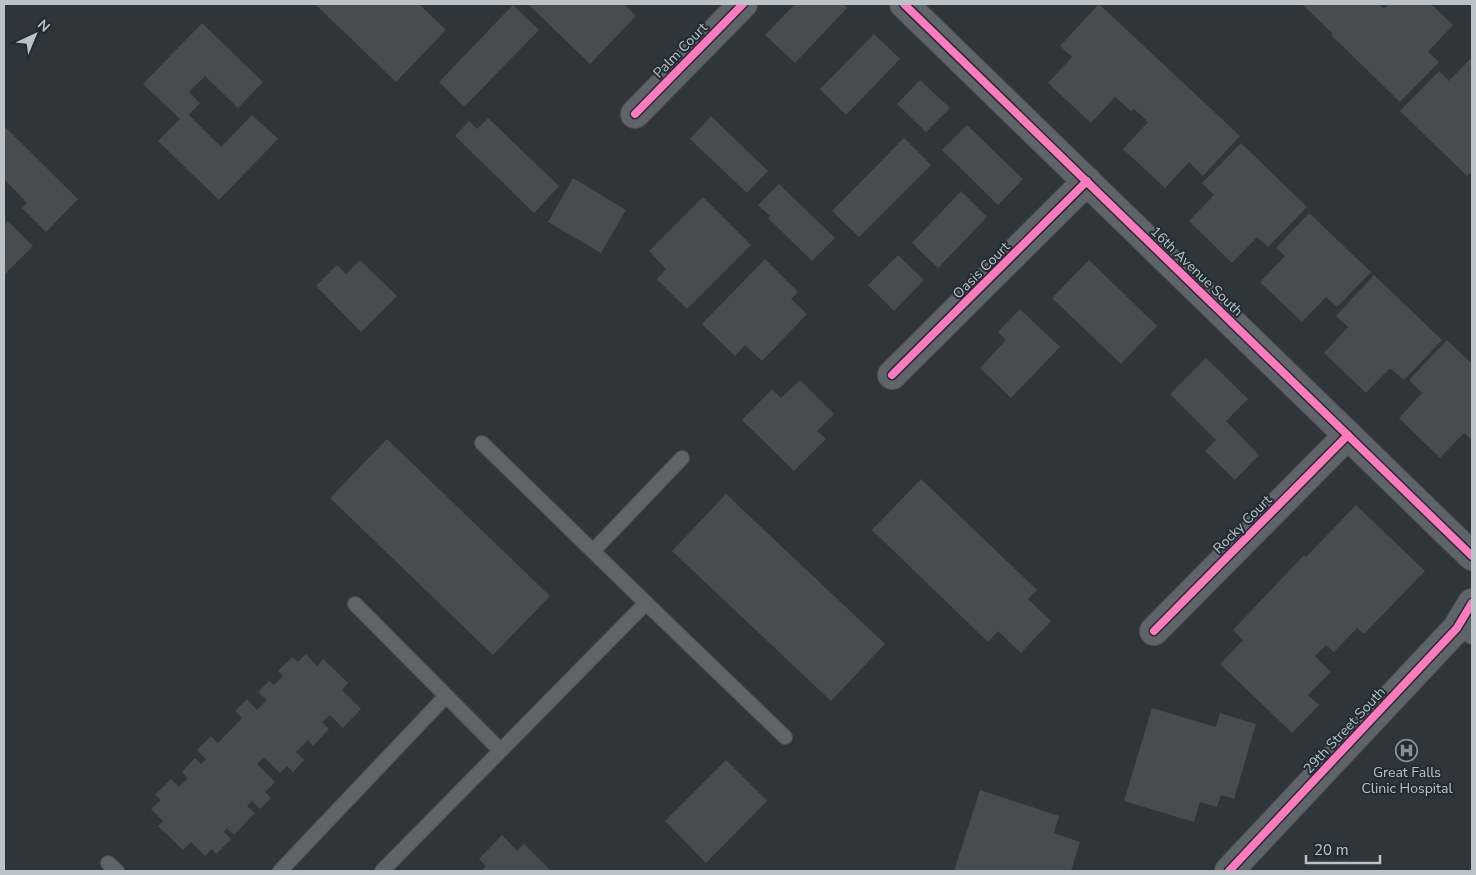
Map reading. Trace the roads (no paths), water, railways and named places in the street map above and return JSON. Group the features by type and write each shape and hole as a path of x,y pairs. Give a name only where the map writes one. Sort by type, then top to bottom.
{"street":[{"name":"Palm Court","path":"635,114 742,4"},
{"name":"16th Avenue South","path":"904,4 1472,556"},
{"name":"Oasis Court","path":"892,375 1087,181"},
{"name":"Rocky Court","path":"1154,631 1348,435"},
{"name":"29th Street South","path":"1229,871 1465,632 1472,603"}],"lane":[{"path":"482,442 785,737"},
{"path":"593,551 682,458"},
{"path":"382,871 646,603"},
{"path":"355,604 500,750"},
{"path":"280,871 446,696"}],"place":[{"name":"Great Falls Clinic Hospital","path":"1407,750"}]}
